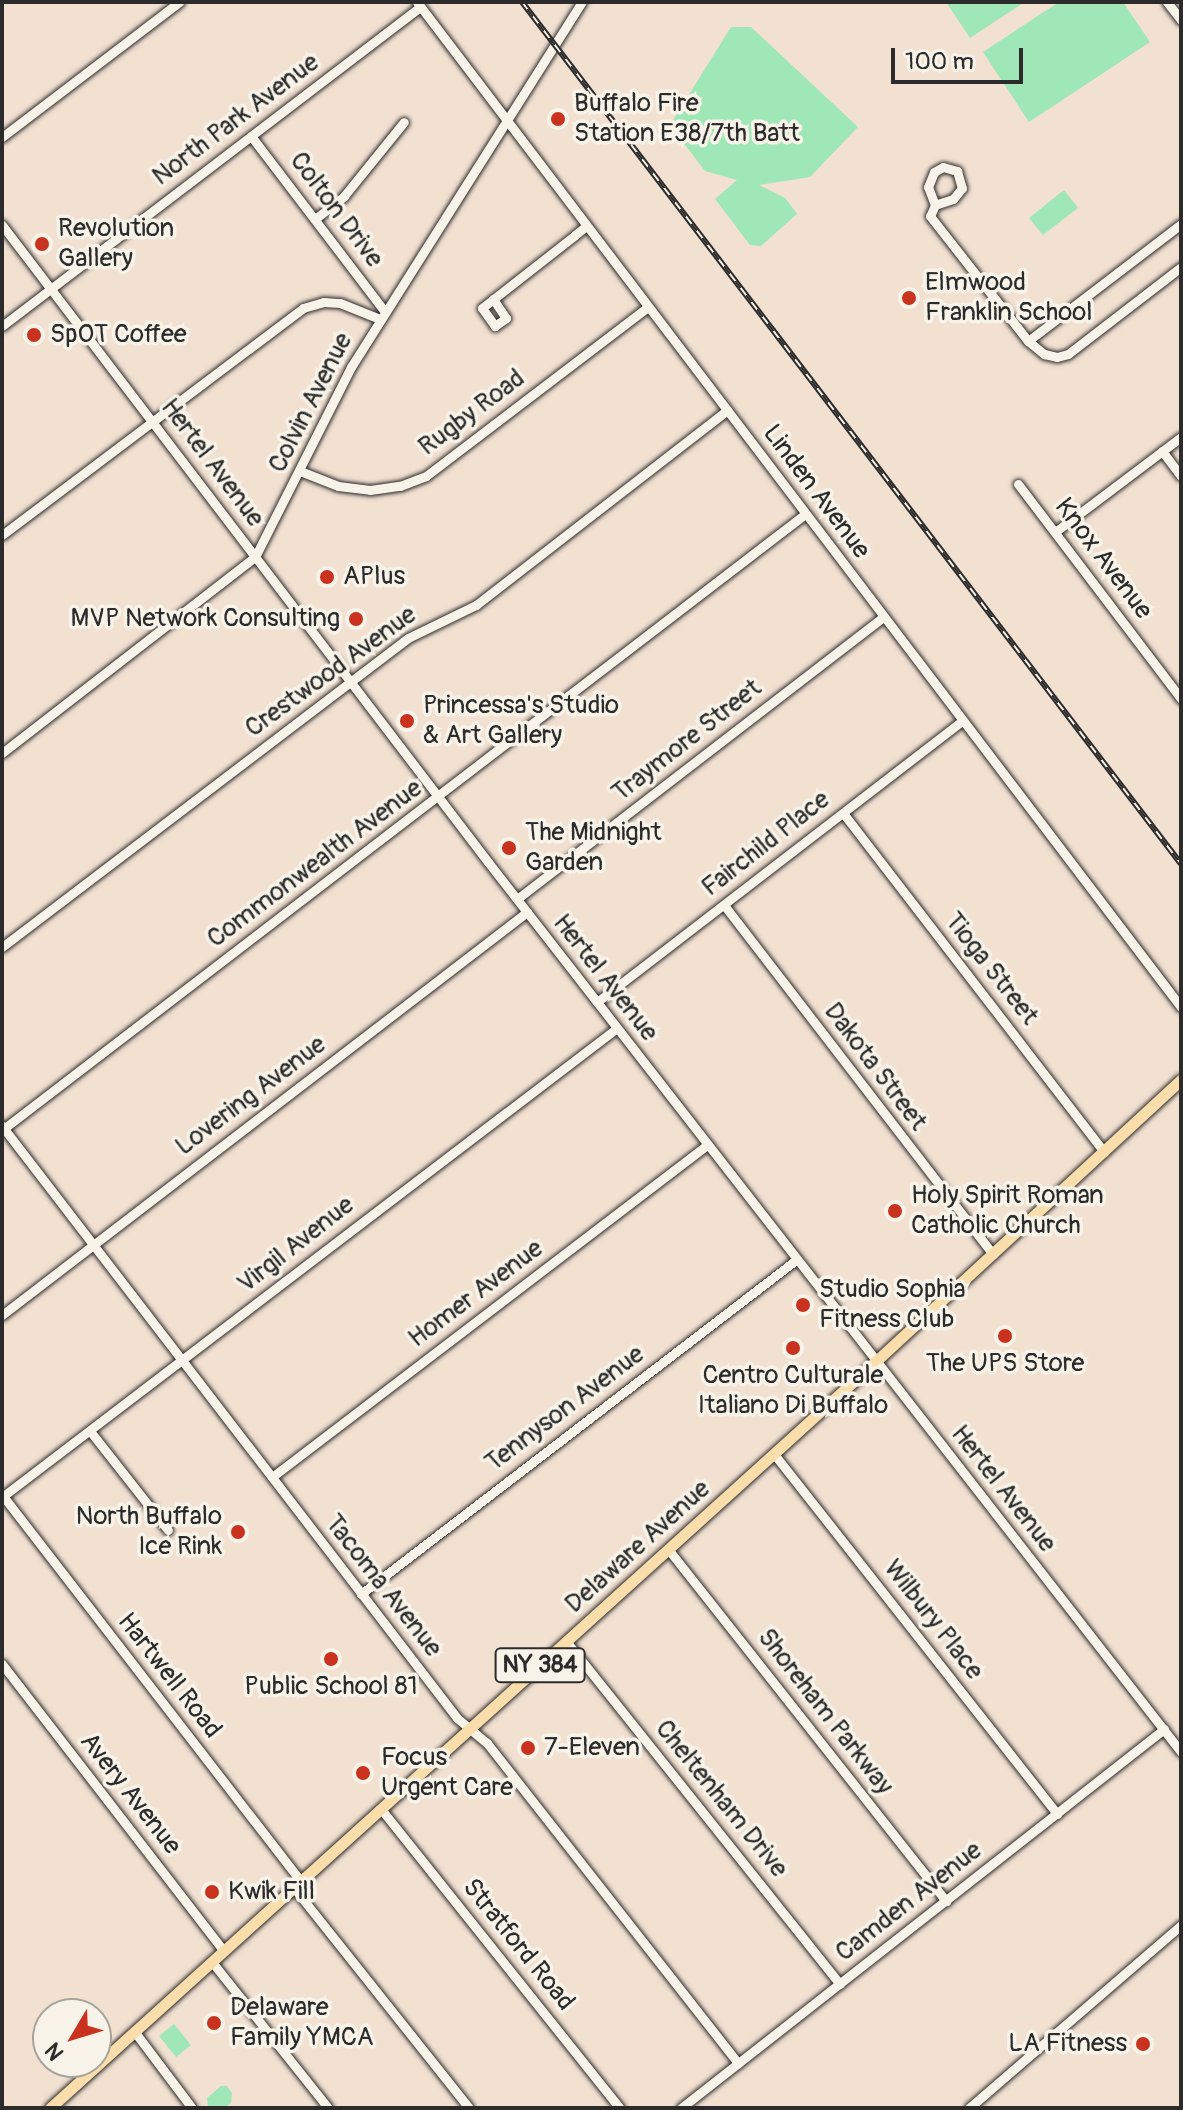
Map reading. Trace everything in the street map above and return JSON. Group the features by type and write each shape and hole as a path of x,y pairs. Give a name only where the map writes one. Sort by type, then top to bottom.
{"main road":[{"name":"Delaware Avenue","path":"50,2108 774,1454 1181,1080"}],"street":[{"path":"2,137 179,2"},
{"name":"Colvin Avenue","path":"2,753 255,557 351,367 582,2"},
{"path":"1167,2 1177,8 1181,20"},
{"name":"Linden Avenue","path":"418,4 1181,1007"},
{"name":"North Park Avenue","path":"2,326 418,4"},
{"path":"315,219 344,196 404,122"},
{"name":"Colton Drive","path":"251,136 383,315"},
{"path":"935,205 929,191 931,176 938,169 952,168 962,179 960,193 935,205 930,216 1028,341 1044,354 1057,357 1068,354 1181,267"},
{"path":"1028,341 1181,224"},
{"name":"Hertel Avenue","path":"2,225 438,797 1181,1752"},
{"path":"493,299 586,226"},
{"path":"2,535 303,308 324,302 340,303 383,315"},
{"name":"Rugby Road","path":"300,471 338,486 370,490 400,486 426,476 648,307"},
{"name":"Crestwood Avenue","path":"2,947 416,632 456,618 476,605 727,410"},
{"path":"1055,532 1181,437"},
{"path":"1162,451 1181,476"},
{"name":"Knox Avenue","path":"1018,484 1181,699"},
{"name":"Commonwealth Avenue","path":"3,1129 805,514"},
{"name":"Traymore Street","path":"517,899 883,617"},
{"name":"Fairchild Place","path":"597,1002 962,721"},
{"name":"Tioga Street","path":"843,813 1104,1152"},
{"name":"Dakota Street","path":"724,905 993,1254"},
{"name":"Lovering Avenue","path":"2,1315 527,912"},
{"name":"Virgil Avenue","path":"2,1496 617,1028"},
{"name":"Tacoma Avenue","path":"3,1129 457,1718 487,1743 738,2063"},
{"name":"Homer Avenue","path":"272,1477 707,1145"},
{"name":"Tennyson Avenue","path":"361,1594 796,1260"},
{"path":"90,1431 168,1530"},
{"name":"Wilbury Place","path":"774,1454 1057,1814"},
{"name":"Hartwell Road","path":"2,1496 469,2108"},
{"name":"Shoreham Parkway","path":"668,1549 946,1901"},
{"name":"Cheltenham Drive","path":"566,1641 840,1984"},
{"name":"Avery Avenue","path":"2,1664 224,1951"},
{"name":"Camden Avenue","path":"681,2108 1164,1729"},
{"name":"Stratford Road","path":"381,1809 620,2108"},
{"path":"969,2108 1181,1925"},
{"path":"212,1962 328,2108"},
{"path":"134,2031 192,2108"}],"green space":[{"path":"946,2 1025,2 970,38"},
{"path":"1059,2 1123,2 1150,42 1029,122 983,52"},
{"path":"731,27 751,27 858,127 810,177 759,185 785,198 797,214 761,246 750,245 715,199 737,180 705,171 670,125"},
{"path":"1064,190 1078,208 1043,235 1029,218"},
{"path":"174,2024 191,2045 176,2057 159,2036"},
{"path":"221,2086 227,2086 232,2093 231,2103 224,2108 208,2108 207,2098"}],"railway":[{"path":"522,2 1181,864"}],"place":[{"name":"Buffalo Fire Station E38/7th Batt","path":"558,119"},
{"name":"Revolution Gallery","path":"42,244"},
{"name":"Elmwood Franklin School","path":"909,298"},
{"name":"SpOT Coffee","path":"34,335"},
{"name":"APlus","path":"327,577"},
{"name":"MVP Network Consulting","path":"356,619"},
{"name":"Princessa's Studio & Art Gallery","path":"407,721"},
{"name":"The Midnight Garden","path":"509,848"},
{"name":"Holy Spirit Roman Catholic Church","path":"895,1211"},
{"name":"Studio Sophia Fitness Club","path":"803,1305"},
{"name":"The UPS Store","path":"1005,1336"},
{"name":"Centro Culturale Italiano Di Buffalo","path":"793,1348"},
{"name":"North Buffalo Ice Rink","path":"238,1532"},
{"name":"Public School 81","path":"331,1659"},
{"name":"7-Eleven","path":"528,1748"},
{"name":"Focus Urgent Care","path":"363,1773"},
{"name":"Kwik Fill","path":"212,1892"},
{"name":"Delaware Family YMCA","path":"214,2023"},
{"name":"LA Fitness","path":"1143,2044"}]}
